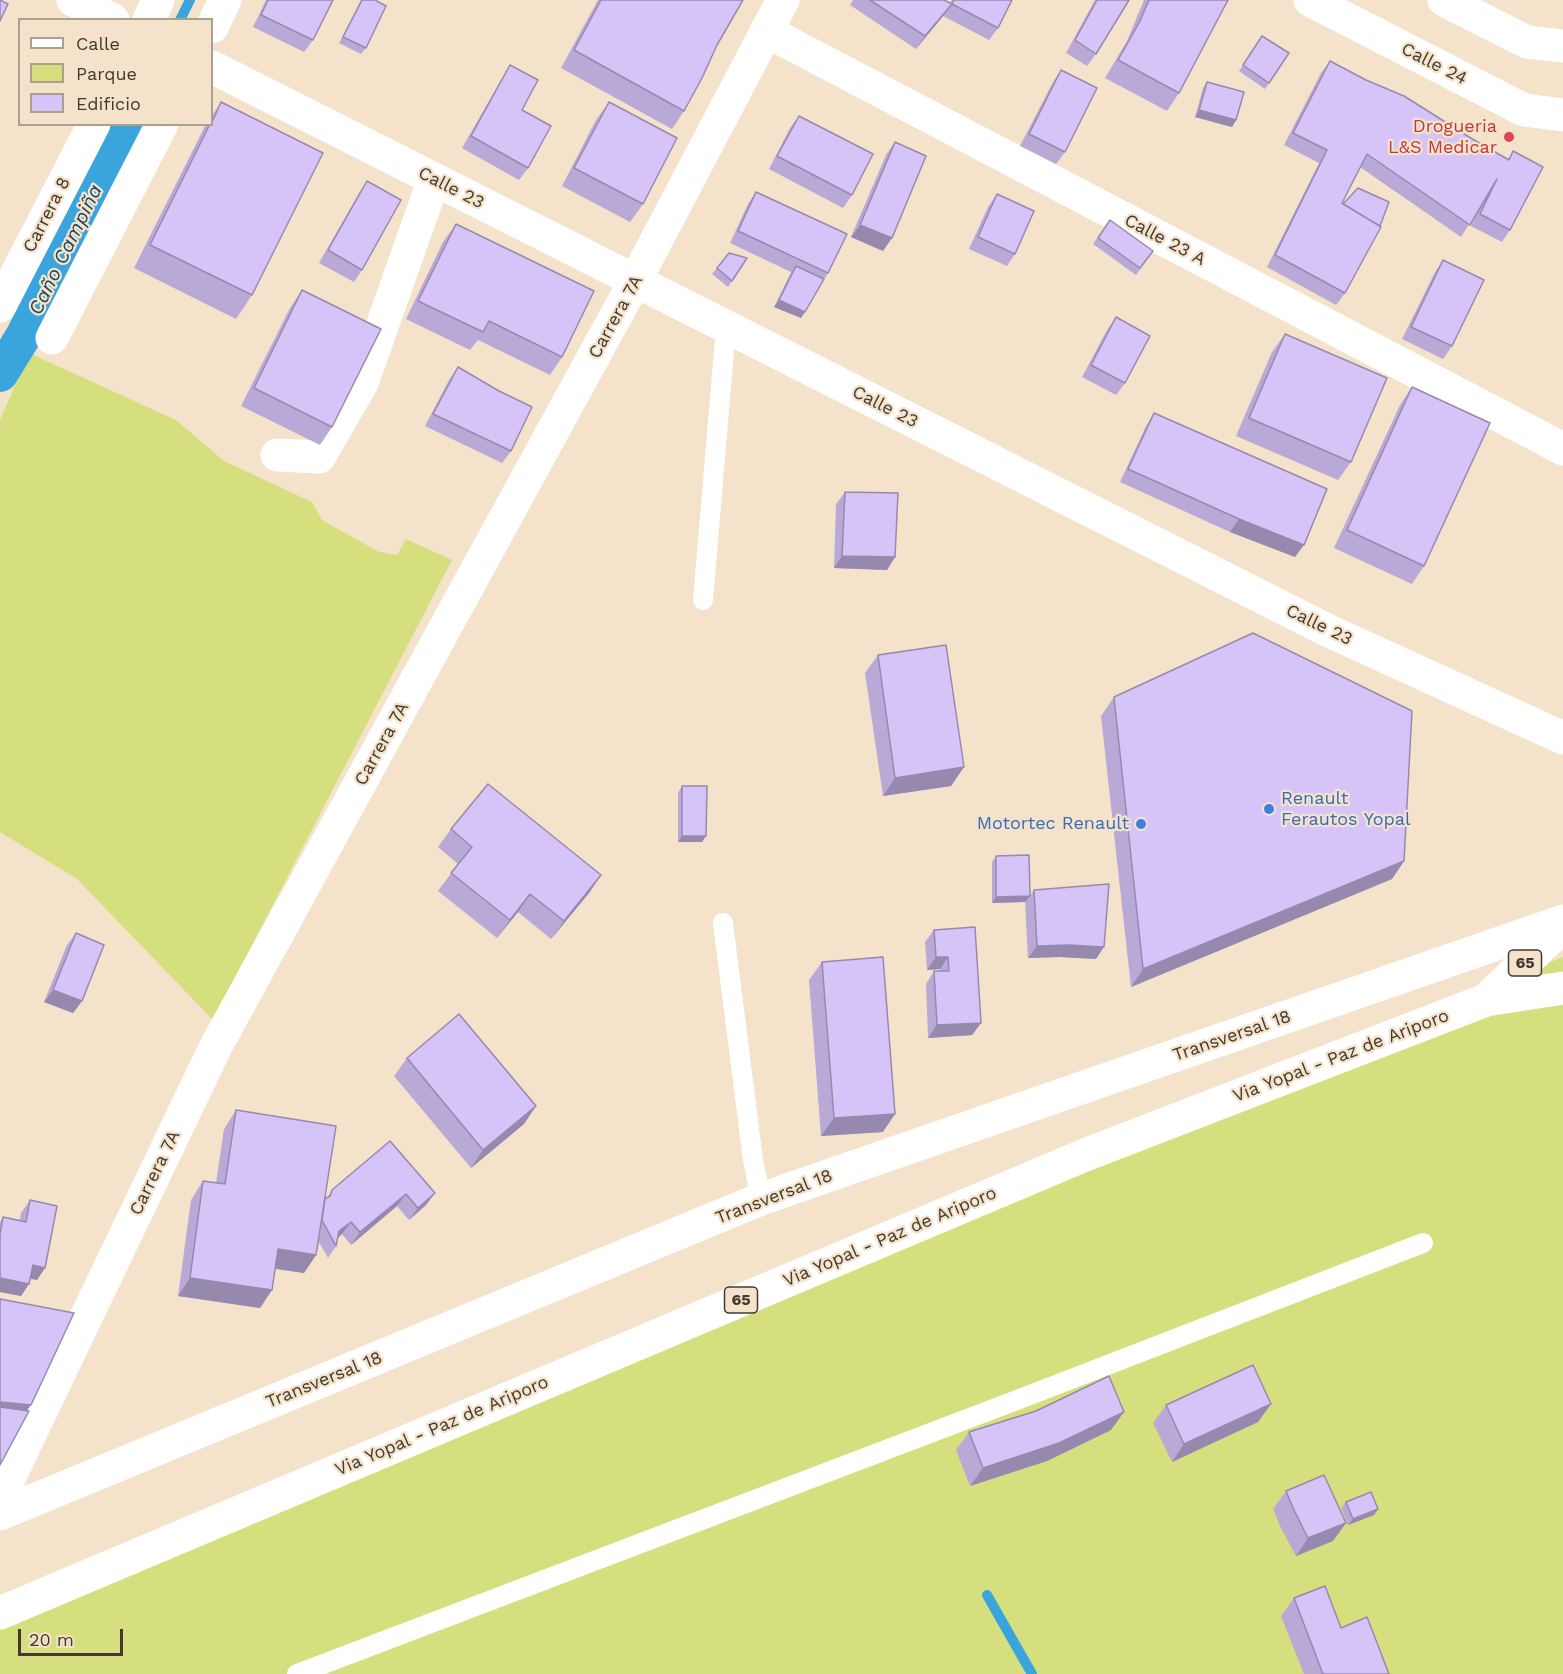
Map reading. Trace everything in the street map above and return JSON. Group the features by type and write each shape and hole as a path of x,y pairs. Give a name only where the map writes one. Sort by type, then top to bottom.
{"street":[{"path":"73,0 109,18"},
{"path":"149,18 158,0"},
{"path":"213,25 225,0"},
{"name":"Carrera 7A","path":"0,1497 215,1048 636,281 783,0"},
{"name":"Calle 24","path":"1310,0 1524,110 1563,115"},
{"path":"1444,0 1527,42 1563,46"},
{"name":"Calle 23 A","path":"766,31 1563,450"},
{"name":"Calle 23","path":"213,68 1329,631 1563,738"},
{"name":"Carrera 8","path":"0,306 93,126"},
{"path":"52,338 161,126"},
{"path":"277,455 319,457 357,393 434,179"},
{"name":"Transversal 18","path":"0,1514 761,1199 1563,921"},
{"name":"65","path":"1486,1000 1563,926"},
{"name":"65","path":"1486,1000 1563,988"},
{"name":"Via Yopal - Paz de Ariporo","path":"0,1613 1085,1155 1486,1000"}],"lane":[{"path":"703,600 726,327"},
{"path":"723,924 753,1160 761,1199"},
{"path":"297,1674 1006,1404 1423,1242"}],"green space":[{"path":"29,353 176,420 224,461 312,502 322,520 379,552 397,555 406,539 452,560 213,1020 77,879 0,832 0,420"},
{"path":"1563,957 1563,1674 0,1674 0,1595 1345,1044"}],"building":[{"path":"0,0 8,4 0,21"},
{"path":"268,0 333,0 313,40 261,15"},
{"path":"362,0 375,0 386,6 366,48 343,37"},
{"path":"601,0 743,0 717,45 684,111 574,50"},
{"path":"870,0 944,0 952,4 925,36"},
{"path":"954,0 1012,0 998,28 952,4"},
{"path":"1097,0 1129,0 1096,54 1075,40"},
{"path":"1149,0 1228,0 1179,93 1118,60"},
{"path":"1262,36 1289,53 1269,83 1243,65"},
{"path":"1330,61 1404,96 1509,160 1513,151 1543,167 1510,230 1480,214 1497,179 1470,225 1367,154 1342,203 1381,227 1345,293 1275,255 1327,150 1293,133"},
{"path":"510,65 538,80 522,110 551,126 528,168 471,136"},
{"path":"1061,70 1097,88 1065,152 1029,134"},
{"path":"1207,82 1244,92 1236,120 1199,110"},
{"path":"221,102 323,153 252,295 150,245 209,126 213,126 213,120"},
{"path":"609,102 677,138 643,204 574,168"},
{"path":"799,116 873,154 852,195 777,156"},
{"path":"895,142 926,156 892,238 860,225"},
{"path":"367,181 401,200 362,270 328,250"},
{"path":"1358,188 1389,202 1380,226 1343,204"},
{"path":"756,192 847,234 828,273 738,231"},
{"path":"997,194 1034,211 1015,254 978,237"},
{"path":"1110,220 1153,251 1140,268 1098,238"},
{"path":"456,224 594,291 562,357 489,321 483,332 418,301"},
{"path":"729,253 747,258 732,281 717,268"},
{"path":"1443,260 1484,280 1452,346 1411,327"},
{"path":"796,266 824,279 805,312 779,300"},
{"path":"302,290 381,329 332,427 254,388"},
{"path":"1116,317 1150,336 1125,383 1091,365"},
{"path":"1285,334 1387,378 1351,462 1249,418"},
{"path":"458,367 532,407 511,451 433,414"},
{"path":"1412,387 1490,423 1424,566 1347,530"},
{"path":"1154,413 1327,489 1304,545 1239,519 1128,469"},
{"path":"845,492 898,493 895,557 842,556"},
{"path":"1253,633 1412,711 1404,861 1143,969 1114,697"},
{"path":"946,645 964,767 895,778 878,655"},
{"path":"488,784 601,875 564,921 530,894 510,920 451,873 472,847 451,829"},
{"path":"682,786 707,786 706,836 682,836"},
{"path":"1029,855 1030,896 996,897 996,856"},
{"path":"1109,884 1104,947 1037,946 1034,890"},
{"path":"975,927 981,1023 937,1025 934,971 949,971 948,957 936,957 934,930"},
{"path":"76,933 104,945 82,1001 53,990"},
{"path":"883,957 895,1114 834,1118 822,962"},
{"path":"459,1014 536,1106 483,1150 407,1058"},
{"path":"236,1110 336,1126 316,1255 278,1249 272,1290 190,1278 203,1181 225,1184"},
{"path":"390,1141 435,1193 418,1208 406,1194 360,1232 351,1222 339,1231 336,1246 322,1220 325,1199 330,1196 332,1190"},
{"path":"30,1200 57,1206 45,1268 33,1265 29,1284 0,1278 0,1234 3,1217 26,1222"},
{"path":"0,1299 74,1313 31,1405 0,1402"},
{"path":"1253,1365 1271,1404 1184,1444 1166,1405"},
{"path":"1109,1376 1124,1412 1059,1443 983,1468 969,1432 1036,1411"},
{"path":"0,1407 29,1411 0,1465"},
{"path":"1324,1475 1346,1523 1308,1538 1286,1491"},
{"path":"1371,1492 1378,1509 1353,1519 1346,1502"},
{"path":"1325,1586 1341,1628 1367,1617 1389,1674 1323,1674 1294,1598"}],"waterway":[{"path":"181,18 190,0"},
{"name":"Caño Campiña","path":"0,374 24,335 127,126"},
{"path":"987,1595 1032,1674"}],"place":[{"name":"Drogueria L&S Medicar","path":"1509,137"},
{"name":"Renault Ferautos Yopal","path":"1269,809"},
{"name":"Motortec Renault","path":"1141,824"}]}
